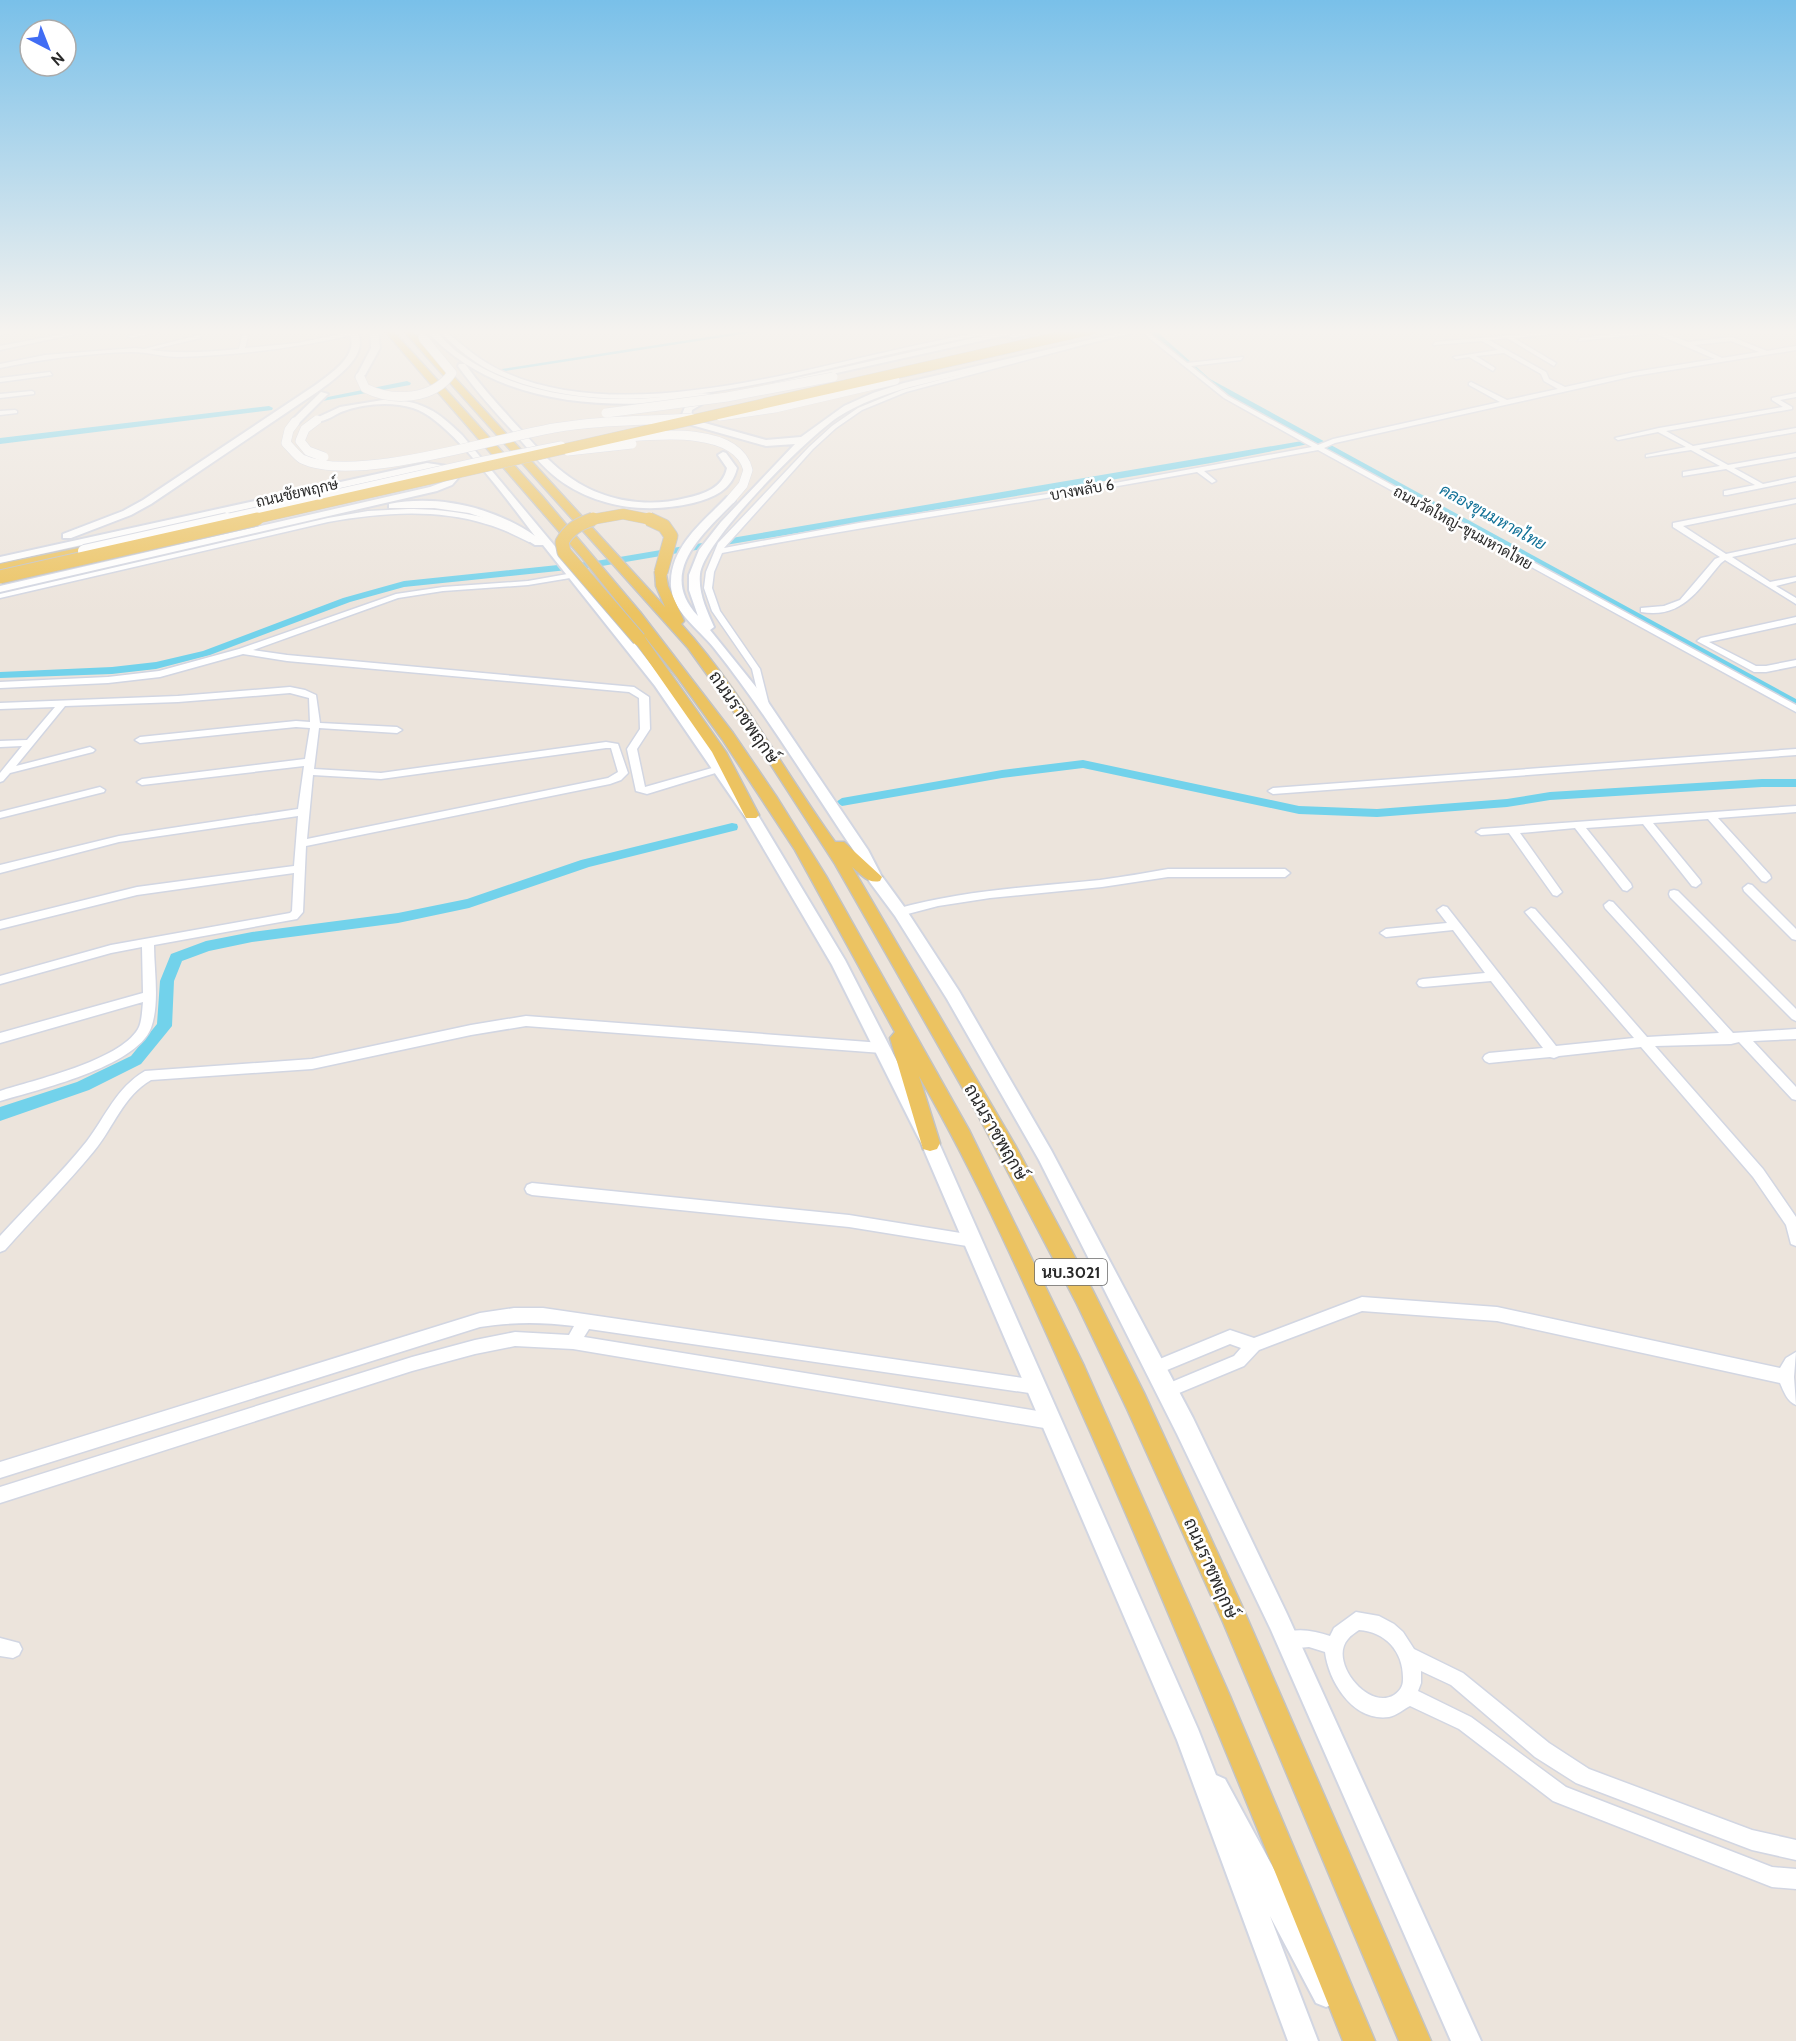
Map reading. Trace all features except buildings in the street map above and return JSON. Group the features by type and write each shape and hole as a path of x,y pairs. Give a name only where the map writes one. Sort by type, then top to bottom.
{"main road":[{"path":"0,555 69,536 127,513 263,424"},
{"path":"293,424 289,430 286,443 296,457 328,465 368,465 407,460 592,424"},
{"path":"311,424 304,429 301,435 303,446 321,457 357,460 416,451 542,424"},
{"path":"445,424 459,437 636,652 752,815"},
{"name":"ถนนราชพฤกษ์","path":"476,424 605,561 693,645 768,750 841,861 1030,1192 1094,1318 1158,1451 1250,1655 1415,2041"},
{"name":"ถนนราชพฤกษ์","path":"488,424 605,561 650,632 772,801 843,917 970,1149 1049,1316 1198,1654 1359,2041"},
{"path":"0,569 84,555 542,457 579,449 675,442 703,446 723,455 732,468 731,476 716,492 687,502 653,507 628,505 603,498 567,480 550,466 542,457 511,424"},
{"name":"ถนนชัยพฤกษ์","path":"0,569 644,424"},
{"name":"ถนนชัยพฤกษ์","path":"0,578 675,424"},
{"path":"699,424 766,443 805,440"},
{"path":"717,644 698,607 694,590 697,562 709,540 805,440 824,424"},
{"path":"0,578 84,555 535,450 611,439 677,435 706,439 728,446 745,461 748,469 747,479 693,538 680,558 677,570 678,596 683,607 717,644"},
{"path":"0,560 427,466 444,468 454,477 449,483 433,489 0,589"},
{"path":"327,514 406,505 480,511 516,526 554,552"},
{"path":"693,645 673,612 662,586 661,572 671,536 665,526 653,519 632,515 599,518 583,522 570,530 562,542 564,552 639,639 679,692 719,752 752,815 839,963 930,1143"},
{"name":"ถนนราชพฤกษ์","path":"717,644 764,705 863,853 874,877 900,912 953,995 1045,1155 1167,1391 1287,1640 1466,2041"},
{"path":"818,829 874,877"},
{"name":"นบ.3021","path":"890,1006 930,1143 1189,1738 1303,2041"},
{"path":"1189,1738 1352,2041"}],"street":[{"path":"764,705 756,669 716,611 708,588 710,572 720,548 735,530 811,448 838,424"},
{"name":"ถนนวัดใหญ่-ขุนมหาดไทย","path":"1274,424 1628,615 1796,709"},
{"name":"บางพลับ 6","path":"720,548 1060,494 1318,447 1333,441 1407,424"},
{"path":"1618,438 1698,424"},
{"path":"1659,430 1762,486"},
{"path":"1648,456 1796,430"},
{"path":"1686,474 1796,455"},
{"path":"1197,469 1212,481"},
{"path":"1727,493 1796,479"},
{"path":"1796,501 1676,525 1796,602"},
{"path":"0,596 327,520 376,513 427,510 448,512 490,523 539,543"},
{"path":"1628,615 1642,610 1666,608 1683,602 1718,561 1727,556 1796,541"},
{"path":"0,685 139,678 188,668 242,651 396,596 443,589 528,583 568,570"},
{"path":"1768,585 1796,579"},
{"path":"1796,620 1701,641 1754,669 1796,663"},
{"path":"242,651 268,656 631,689 644,697 645,729 632,749 640,789 647,791 719,769"},
{"path":"0,706 210,697 290,690 313,697 315,724 303,812 303,843 297,912 293,916 284,920 111,949 0,980"},
{"path":"4,775 62,704"},
{"path":"140,740 296,723 397,730"},
{"path":"0,744 31,743"},
{"path":"142,782 309,767 381,776 606,744 615,746 623,773 610,781 303,843"},
{"path":"4,775 90,750"},
{"path":"1272,791 1796,752"},
{"path":"0,815 100,790"},
{"path":"1481,832 1796,809"},
{"path":"0,869 119,840 303,812"},
{"path":"1710,816 1766,878"},
{"path":"1646,821 1696,883"},
{"path":"1578,825 1627,887"},
{"path":"1513,831 1557,892"},
{"path":"0,925 137,891 300,869"},
{"path":"900,912 938,902 990,894 1102,883 1168,873 1285,873"},
{"path":"1748,888 1796,936"},
{"path":"1674,894 1796,1016"},
{"path":"1609,905 1737,1038 1796,1095"},
{"path":"1443,910 1554,1053"},
{"path":"1531,912 1758,1173 1792,1223 1796,1240"},
{"path":"1386,933 1455,927"},
{"path":"0,1096 107,1061 128,1047 145,1029 148,996 148,942"},
{"path":"1423,983 1494,976"},
{"path":"0,1038 148,996"},
{"path":"0,1246 89,1147 128,1089 136,1081 149,1075 312,1064 471,1030 526,1021 882,1048"},
{"path":"1490,1058 1646,1042 1796,1034"},
{"path":"532,1189 849,1221 973,1241"},
{"path":"1167,1391 1239,1361 1254,1345 1362,1304 1497,1314 1786,1377"},
{"path":"0,1470 480,1320 514,1315 543,1315 1035,1387"},
{"path":"573,1342 585,1321"},
{"path":"1155,1368 1230,1337 1254,1345"},
{"path":"0,1495 412,1364 515,1339 573,1342 1050,1420"},
{"path":"1796,1359 1788,1365 1786,1377 1796,1397"},
{"path":"1367,1621 1380,1624 1392,1632 1409,1656 1412,1683 1407,1695 1399,1704 1387,1708 1373,1706 1360,1700 1348,1689 1339,1675 1334,1661 1334,1646 1338,1635 1346,1627 1356,1622 1367,1621"},
{"path":"1287,1640 1309,1638 1334,1646"},
{"path":"1409,1656 1457,1679 1542,1750 1583,1776 1752,1840 1796,1850"},
{"path":"1407,1695 1466,1723 1560,1794 1772,1877 1796,1879"}],"waterway":[{"path":"0,441 149,424"},
{"name":"คลองขุนมหาดไทย","path":"1286,424 1796,704"},
{"path":"0,675 112,671 178,661 235,643 347,600 416,582 596,564 1294,446 1312,441"},
{"path":"842,802 1002,774 1083,764 1299,810 1377,813 1507,803 1550,796 1796,783"},
{"path":"0,1114 83,1086 136,1060 164,1026 167,981 176,958 206,946 252,937 398,918 469,903 586,863 732,827"}]}
